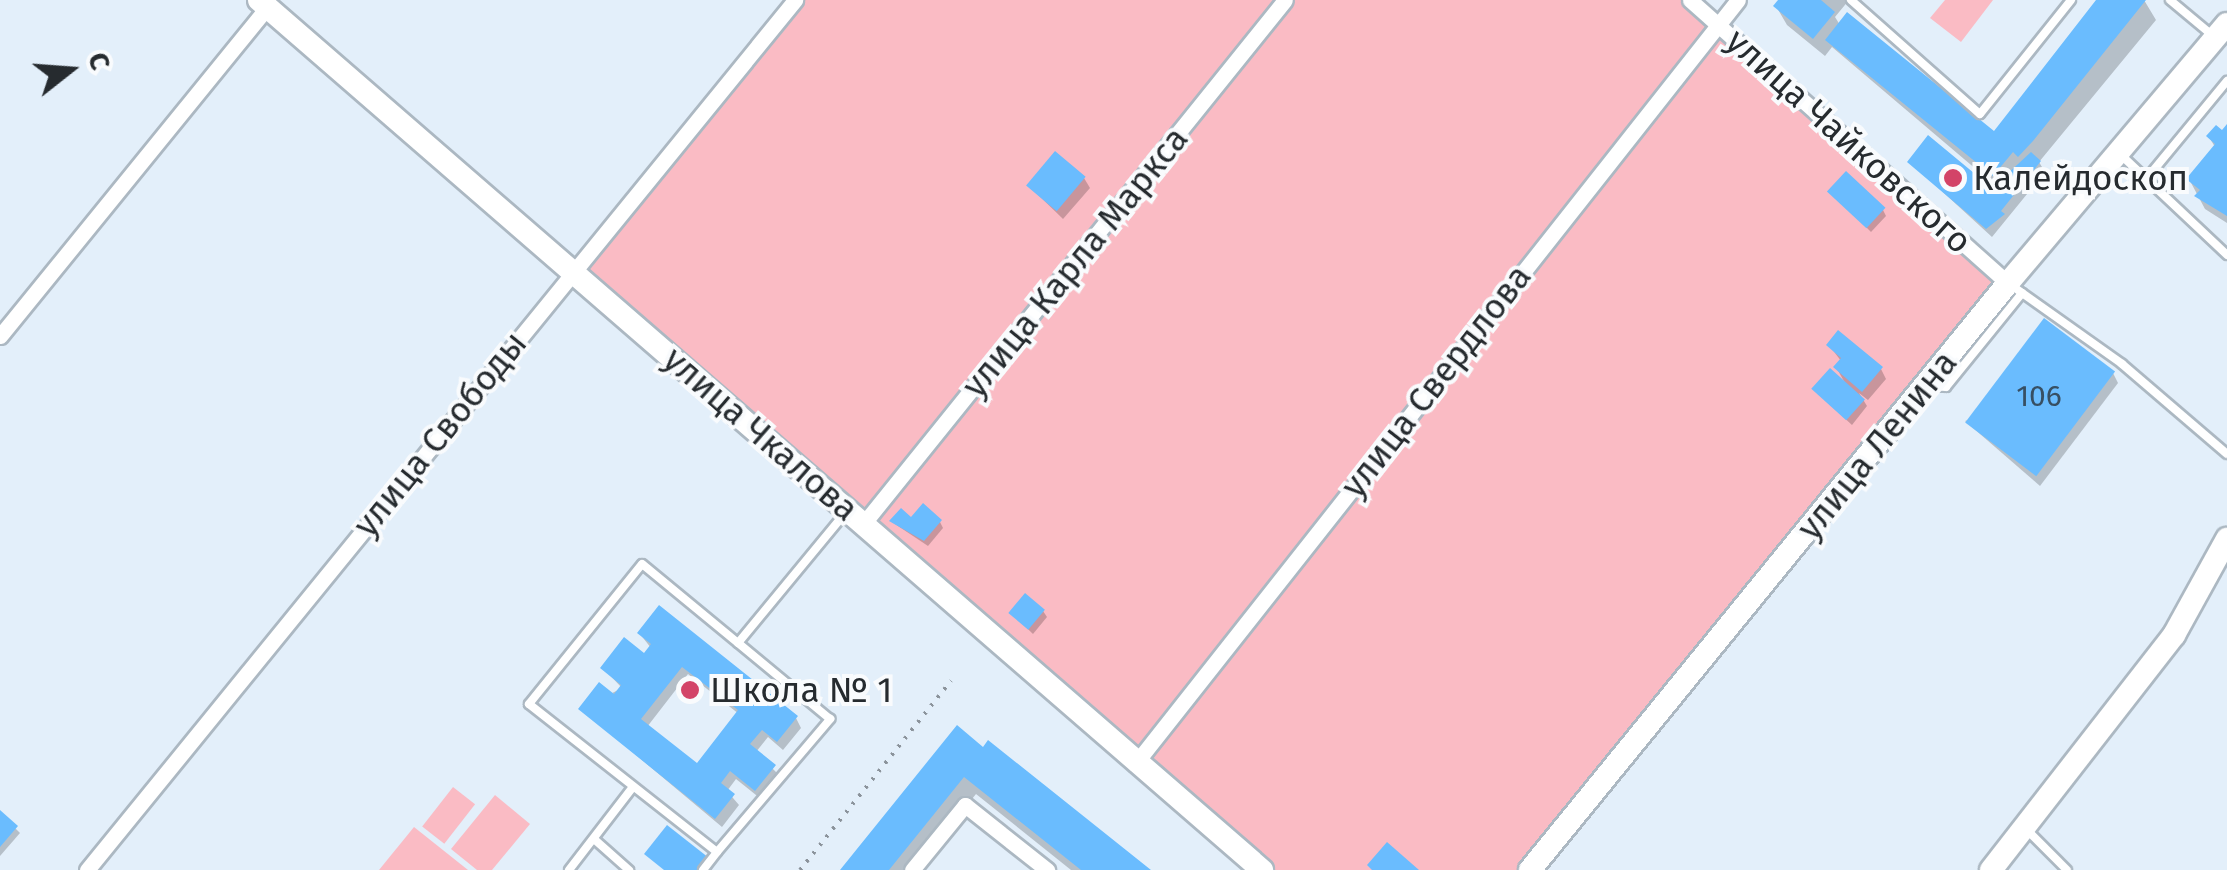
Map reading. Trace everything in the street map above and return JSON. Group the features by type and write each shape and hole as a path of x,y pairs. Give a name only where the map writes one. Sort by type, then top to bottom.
{"main road":[{"name":"улица Чкалова","path":"263,3 856,516 1135,764 1262,870"},
{"name":"улица Ленина","path":"1530,870 1925,385 2015,288 2118,153 2221,31"},
{"path":"1991,870 2174,636 2227,539"}],"street":[{"name":"улица Свободы","path":"86,870 795,0"},
{"name":"улица Карла Маркса","path":"856,516 1286,0"},
{"name":"улица Чайковского","path":"1690,0 2015,288"},
{"name":"улица Свердлова","path":"1135,764 1738,0"},
{"path":"0,336 263,3"},
{"path":"912,870 965,805 1047,870"}],"lane":[{"path":"1852,0 1980,114 2071,0"},
{"path":"2170,0 2221,31"},
{"path":"2148,178 2227,80"},
{"path":"2118,153 2227,254"},
{"path":"2015,288 2122,364 2227,454"},
{"path":"738,643 856,516"},
{"path":"703,870 830,719 642,564 529,704 717,852"},
{"path":"569,870 634,786"},
{"path":"2024,828 2066,870"},
{"path":"594,839 629,870"}],"path":[{"path":"800,870 951,681"}],"shaded area":[{"path":"795,0 1690,0 2008,283 1527,870 1262,870 572,270"},
{"path":"1945,0 1993,0 1961,42 1930,18"},
{"path":"453,787 475,804 444,844 422,826"},
{"path":"495,795 530,824 492,870 477,870 451,849"},
{"path":"414,827 468,870 379,870"}],"building":[{"path":"1778,0 1821,0 1835,12 1813,39 1773,6"},
{"path":"2096,0 2146,0 2033,141 2018,157 2013,152 1993,176 1825,40 1847,12 1994,131"},
{"path":"2227,124 2227,216 2194,196 2200,190 2186,179 2215,144 2206,136 2216,125 2222,130"},
{"name":"Калейдоскоп","path":"1928,135 1992,188 2031,152 2041,161 2001,211 2005,214 1986,229 1907,162"},
{"path":"1055,151 1086,177 1057,211 1026,185"},
{"path":"1846,171 1885,208 1866,228 1827,191"},
{"path":"2044,318 2115,372 2036,476 1965,423"},
{"path":"1838,330 1883,367 1862,392 1833,367 1841,358 1826,345"},
{"path":"1830,368 1865,399 1846,420 1811,389"},
{"path":"923,503 942,520 924,541 889,521 901,508 911,517"},
{"path":"1025,593 1045,610 1028,630 1008,613"},
{"path":"659,605 798,716 777,742 762,730 750,744 776,765 755,791 730,771 721,783 735,794 715,819 578,709 599,682 614,694 621,685 600,668 624,637 644,653 651,644 637,633","holes":["682,667 738,710 697,763 641,719"]},
{"path":"957,725 983,747 988,740 1151,870 1081,870 964,777 889,870 840,870"},
{"path":"0,810 18,826 0,847"},
{"path":"667,825 709,858 699,870 664,870 644,854"},
{"path":"1387,842 1419,870 1372,870 1367,865"}],"place":[{"name":"Калейдоскоп","path":"1953,178"},
{"name":"Школа № 1","path":"690,690"}]}
